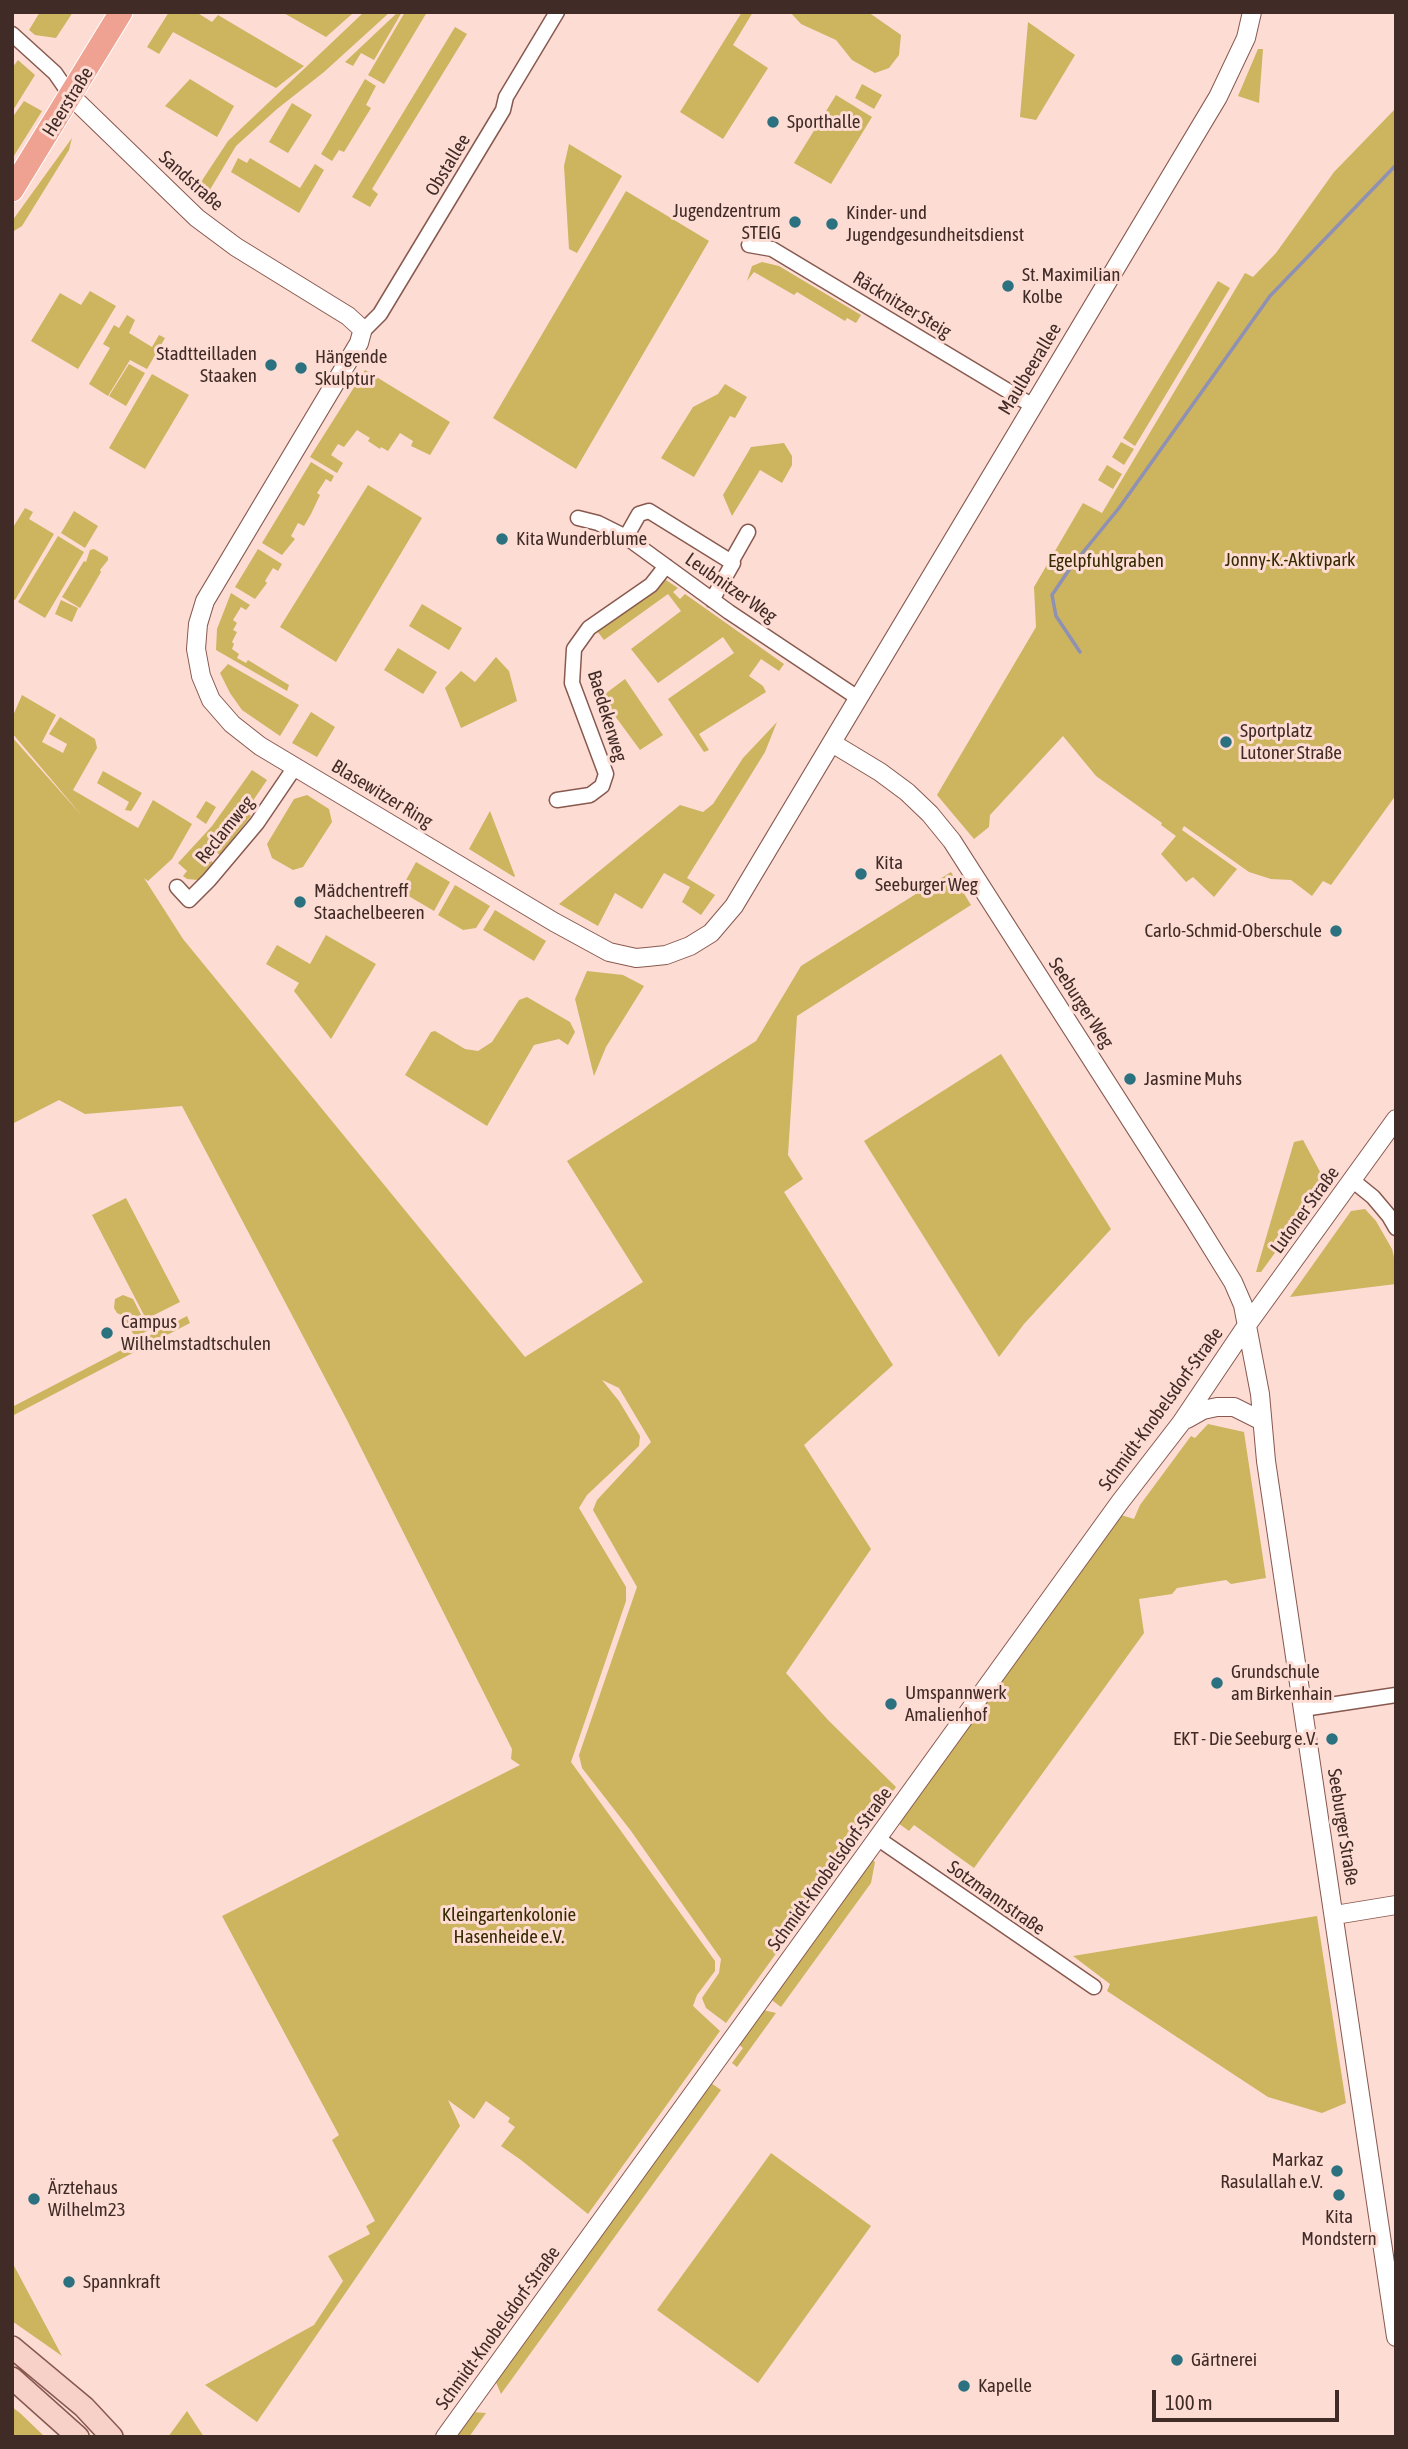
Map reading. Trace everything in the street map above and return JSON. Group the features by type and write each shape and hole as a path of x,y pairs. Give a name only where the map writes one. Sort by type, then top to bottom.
{"main road":[{"name":"Heerstraße","path":"12,190 121,12"},
{"path":"12,2347 49,2375 112,2437"},
{"path":"33,2394 49,2375"},
{"path":"12,2378 78,2437"}],"street":[{"name":"Obstallee","path":"362,332 380,314 503,110 506,97 557,12"},
{"name":"Maulbeerallee","path":"832,743 1221,91 1246,38 1252,12"},
{"name":"Sandstraße","path":"12,34 55,73 71,96 197,218 236,247 348,316 362,332"},
{"name":"Räcknitzer Steig","path":"749,246 772,249 1032,406"},
{"name":"Blasewitzer Ring","path":"362,332 354,351 205,601 196,641 198,662 211,700 232,724 246,736 295,766 595,946 636,958 666,955 690,946 711,933 723,921 832,743"},
{"path":"626,537 639,514 649,511 731,562"},
{"name":"Leubnitzer Weg","path":"578,518 598,523 626,537 712,600 858,698"},
{"path":"712,600 748,532"},
{"name":"Baedekerweg","path":"557,800 590,795 602,786 606,774 572,683 574,649 589,628 651,585 666,566"},
{"name":"Seeburger Weg","path":"832,743 880,772 906,792 930,814 958,850 1233,1282 1247,1325"},
{"name":"Reclamweg","path":"177,887 189,900 209,880 257,824 295,766"},
{"name":"Lutoner Straße","path":"1247,1325 1396,1119"},
{"path":"1352,1181 1373,1197 1390,1216 1396,1228"},
{"name":"Seeburger Straße","path":"1247,1325 1260,1394 1303,1709 1396,2337"},
{"name":"Schmidt-Knobelsdorf-Straße","path":"445,2437 877,1838 1181,1423 1247,1325"},
{"path":"1181,1423 1203,1410 1217,1407 1234,1407 1262,1421"},
{"path":"1303,1709 1396,1695"},
{"name":"Sotzmannstraße","path":"877,1838 1094,1987"},
{"path":"1335,1915 1396,1905"}],"green space":[{"path":"40,12 73,12 56,38 35,35 29,30"},
{"path":"169,12 196,12 212,22 218,15 304,66 276,88 173,32 159,54 147,47"},
{"path":"282,12 348,12 352,14 326,37"},
{"path":"364,12 390,12 236,146 208,193 195,191 228,141"},
{"path":"398,12 402,12 374,60 361,53 353,66 345,62"},
{"path":"405,12 427,12 384,84 368,75"},
{"path":"742,12 753,12 733,45 768,68 723,139 680,112"},
{"path":"790,12 868,12 901,35 899,55 889,68 875,73 852,60 836,40 801,24"},
{"path":"1028,22 1075,55 1036,120 1020,117"},
{"path":"455,27 467,34 372,189 378,194 370,207 352,197"},
{"path":"1258,49 1263,49 1259,103 1238,96"},
{"path":"18,60 35,75 12,112 12,68"},
{"path":"190,79 234,106 217,137 165,106"},
{"path":"365,79 376,86 366,105 371,108 344,152 339,150 332,161 321,154"},
{"path":"862,84 882,95 874,109 855,98"},
{"path":"836,95 872,117 831,184 794,163"},
{"path":"24,101 42,111 12,159 12,118"},
{"path":"292,103 312,115 288,153 269,142"},
{"name":"Jonny-K.-Aktivpark","path":"1396,108 1396,795 1331,885 1323,881 1312,896 1291,880 1271,879 1249,872 1184,826 1182,830 1237,869 1214,897 1193,877 1186,882 1161,854 1176,836 1096,776 1063,736 990,815 989,827 974,839 937,795 1036,627 1034,587 1083,503 1102,513 1245,273 1253,277 1276,253 1334,172"},
{"path":"72,138 69,150 22,226 12,232 12,221"},
{"path":"569,144 622,176 577,253 569,249 564,166"},
{"path":"238,158 247,163 250,158 300,188 315,164 324,170 299,213 231,172"},
{"path":"626,191 709,241 576,469 493,418"},
{"path":"762,262 779,266 861,315 856,323 847,318 845,321 797,292 794,295 754,272 747,281 752,266"},
{"path":"1218,281 1230,288 1135,446 1123,438"},
{"path":"90,291 116,306 78,369 31,341 60,293 81,305"},
{"path":"127,315 135,320 129,333 152,347 159,335 165,338 147,369 130,360 108,396 89,384 110,348 103,344 114,325 119,328"},
{"path":"129,364 145,373 126,406 109,396"},
{"path":"365,370 450,422 430,455 411,446 413,441 400,433 388,451 368,441 370,438 357,430 344,447 338,444 331,455 343,463 337,473 310,457"},
{"path":"152,374 189,395 145,469 109,448"},
{"path":"725,384 747,397 735,418 730,416 694,477 661,458 693,407 718,394"},
{"path":"1121,442 1134,449 1124,465 1112,457"},
{"path":"784,443 792,456 792,465 782,483 760,470 732,516 723,495 751,447"},
{"path":"311,462 334,476 331,482 326,479 317,493 320,495 311,514 304,526 298,523 291,536 295,539 282,555 262,543"},
{"path":"1107,465 1122,474 1113,489 1098,480"},
{"path":"368,485 422,518 336,662 280,627"},
{"path":"25,508 33,512 29,519 54,534 15,600 12,599 12,529"},
{"path":"74,511 98,526 85,548 61,533"},
{"path":"58,536 84,552 45,618 18,602"},
{"path":"94,549 108,557 108,560 80,608 62,597 84,561 86,562 90,550"},
{"path":"258,549 282,564 278,571 273,568 265,581 267,583 255,599 235,587"},
{"path":"663,578 678,588 673,592 680,599 685,594 784,664 779,671 761,659 749,676 763,686 766,692 699,734 709,750 704,752 668,699 734,653 723,637 658,683 631,649 681,611 668,594 604,640 597,631"},
{"path":"231,593 250,605 246,610 241,607 233,620 237,623 233,630 237,632 232,649 239,654 237,658 246,663 248,660 289,685 287,691 216,650 217,629"},
{"path":"61,600 78,608 72,622 55,614"},
{"path":"422,604 462,628 449,650 409,626"},
{"path":"398,648 437,672 423,694 384,670"},
{"path":"496,657 509,671 517,701 461,728 445,688 461,671 475,682"},
{"path":"228,664 299,705 280,736 242,710 220,673"},
{"path":"625,679 663,735 640,750 601,697"},
{"name":"Kleingartenkolonie Hasenheide e.V.","path":"22,695 56,715 42,742 63,753 67,744 49,734 60,717 95,739 97,748 73,790 138,828 153,800 192,824 172,859 148,881 144,878 183,939 525,1357 643,1282 567,1161 756,1041 801,966 951,872 971,905 797,1016 788,1155 803,1179 784,1192 893,1365 804,1445 871,1549 786,1673 828,1720 896,1787 726,2023 706,2008 702,1998 719,1973 721,1959 631,1831 582,1768 579,1755 637,1587 593,1510 597,1500 651,1442 619,1388 602,1380 619,1401 640,1436 639,1446 587,1495 579,1508 626,1587 626,1601 571,1762 715,1961 715,1971 697,1995 693,2006 720,2031 588,2214 501,2146 515,2127 508,2122 510,2118 486,2101 474,2119 448,2100 460,2126 257,2422 205,2385 314,2325 343,2281 328,2256 370,2234 366,2226 375,2221 332,2140 339,2135 222,1916 520,1765 511,1759 512,1749 346,1418 182,1106 85,1114 59,1100 12,1124 12,737 83,817 12,733 12,718"},
{"path":"311,712 335,727 317,757 292,743"},
{"path":"777,722 765,752 687,878 715,895 701,915 682,902 690,887 664,873 642,909 615,893 598,926 559,904 680,805 703,812 713,804 743,758"},
{"path":"252,770 267,780 246,811 251,816 220,855 215,851 204,863 206,866 211,860 213,863 198,880 187,879 183,876 187,871 178,863 212,826"},
{"path":"103,771 142,793 131,811 125,810 129,802 97,783"},
{"path":"307,795 329,809 332,822 303,867 293,870 272,858 267,844 294,799"},
{"path":"206,801 216,807 206,824 196,817"},
{"path":"490,811 515,876 514,877 469,849"},
{"path":"416,862 450,882 434,911 400,891"},
{"path":"455,885 490,906 476,928 463,930 438,915"},
{"path":"495,910 546,941 534,961 483,930"},
{"path":"326,935 376,964 331,1039 294,991 299,983 266,964 277,945 310,964"},
{"path":"587,971 623,975 644,986 606,1047 594,1076 575,999"},
{"path":"527,997 570,1022 575,1032 568,1045 559,1039 534,1045 487,1126 405,1075 431,1032 435,1031 465,1049 478,1051 492,1042 519,1000"},
{"path":"1001,1054 1111,1229 1024,1324 999,1357 864,1141"},
{"path":"1303,1140 1326,1183 1261,1272 1256,1272 1294,1142"},
{"path":"126,1198 180,1302 146,1319 92,1215"},
{"path":"1365,1209 1376,1221 1392,1249 1396,1284 1290,1297 1351,1211"},
{"path":"123,1295 133,1299 149,1330 135,1337 123,1316 114,1308 115,1299"},
{"path":"187,1316 190,1323 12,1416 12,1407"},
{"path":"1208,1424 1244,1432 1266,1578 1231,1584 1226,1580 1177,1588 1172,1594 1139,1599 1144,1633 974,1868 914,1825 909,1831 898,1823 1121,1515 1134,1519 1140,1505 1191,1436 1195,1438"},
{"path":"872,1860 875,1862 871,1883 781,2007 772,1997"},
{"path":"1317,1916 1346,2103 1322,2113 1268,2097 1107,1991 1110,1984 1073,1956"},
{"path":"763,2010 776,2013 737,2067 732,2063 743,2048 738,2044"},
{"path":"711,2083 721,2090 501,2394 495,2380"},
{"path":"771,2153 871,2226 758,2383 657,2310"},
{"path":"12,2262 62,2356 12,2321"},
{"path":"12,2407 20,2413 45,2437 12,2437"},
{"path":"187,2411 204,2437 168,2437"},
{"path":"472,2412 486,2413 469,2437 454,2437"}],"waterway":[{"name":"Egelpfuhlgraben","path":"1080,652 1056,616 1052,595 1119,508 1270,296 1396,165"}],"place":[{"name":"Sporthalle","path":"773,122"},
{"name":"Jugendzentrum STEIG","path":"795,222"},
{"name":"Kinder- und Jugendgesundheitsdienst","path":"832,224"},
{"name":"St. Maximilian Kolbe","path":"1008,286"},
{"name":"Stadtteilladen Staaken","path":"271,365"},
{"name":"Hängende Skulptur","path":"301,368"},
{"name":"Kita Wunderblume","path":"502,539"},
{"name":"Sportplatz Lutoner Straße","path":"1226,742"},
{"name":"Kita Seeburger Weg","path":"861,874"},
{"name":"Mädchentreff Staachelbeeren","path":"300,902"},
{"name":"Carlo-Schmid-Oberschule","path":"1336,931"},
{"name":"Jasmine Muhs","path":"1130,1079"},
{"name":"Campus Wilhelmstadtschulen","path":"107,1333"},
{"name":"Grundschule am Birkenhain","path":"1217,1683"},
{"name":"Umspannwerk Amalienhof","path":"891,1704"},
{"name":"EKT - Die Seeburg e.V.","path":"1332,1739"},
{"name":"Markaz Rasulallah e.V.","path":"1337,2171"},
{"name":"Kita Mondstern","path":"1339,2195"},
{"name":"Ärztehaus Wilhelm23","path":"34,2199"},
{"name":"Spannkraft","path":"69,2282"},
{"name":"Gärtnerei","path":"1177,2360"},
{"name":"Kapelle","path":"964,2386"}]}
